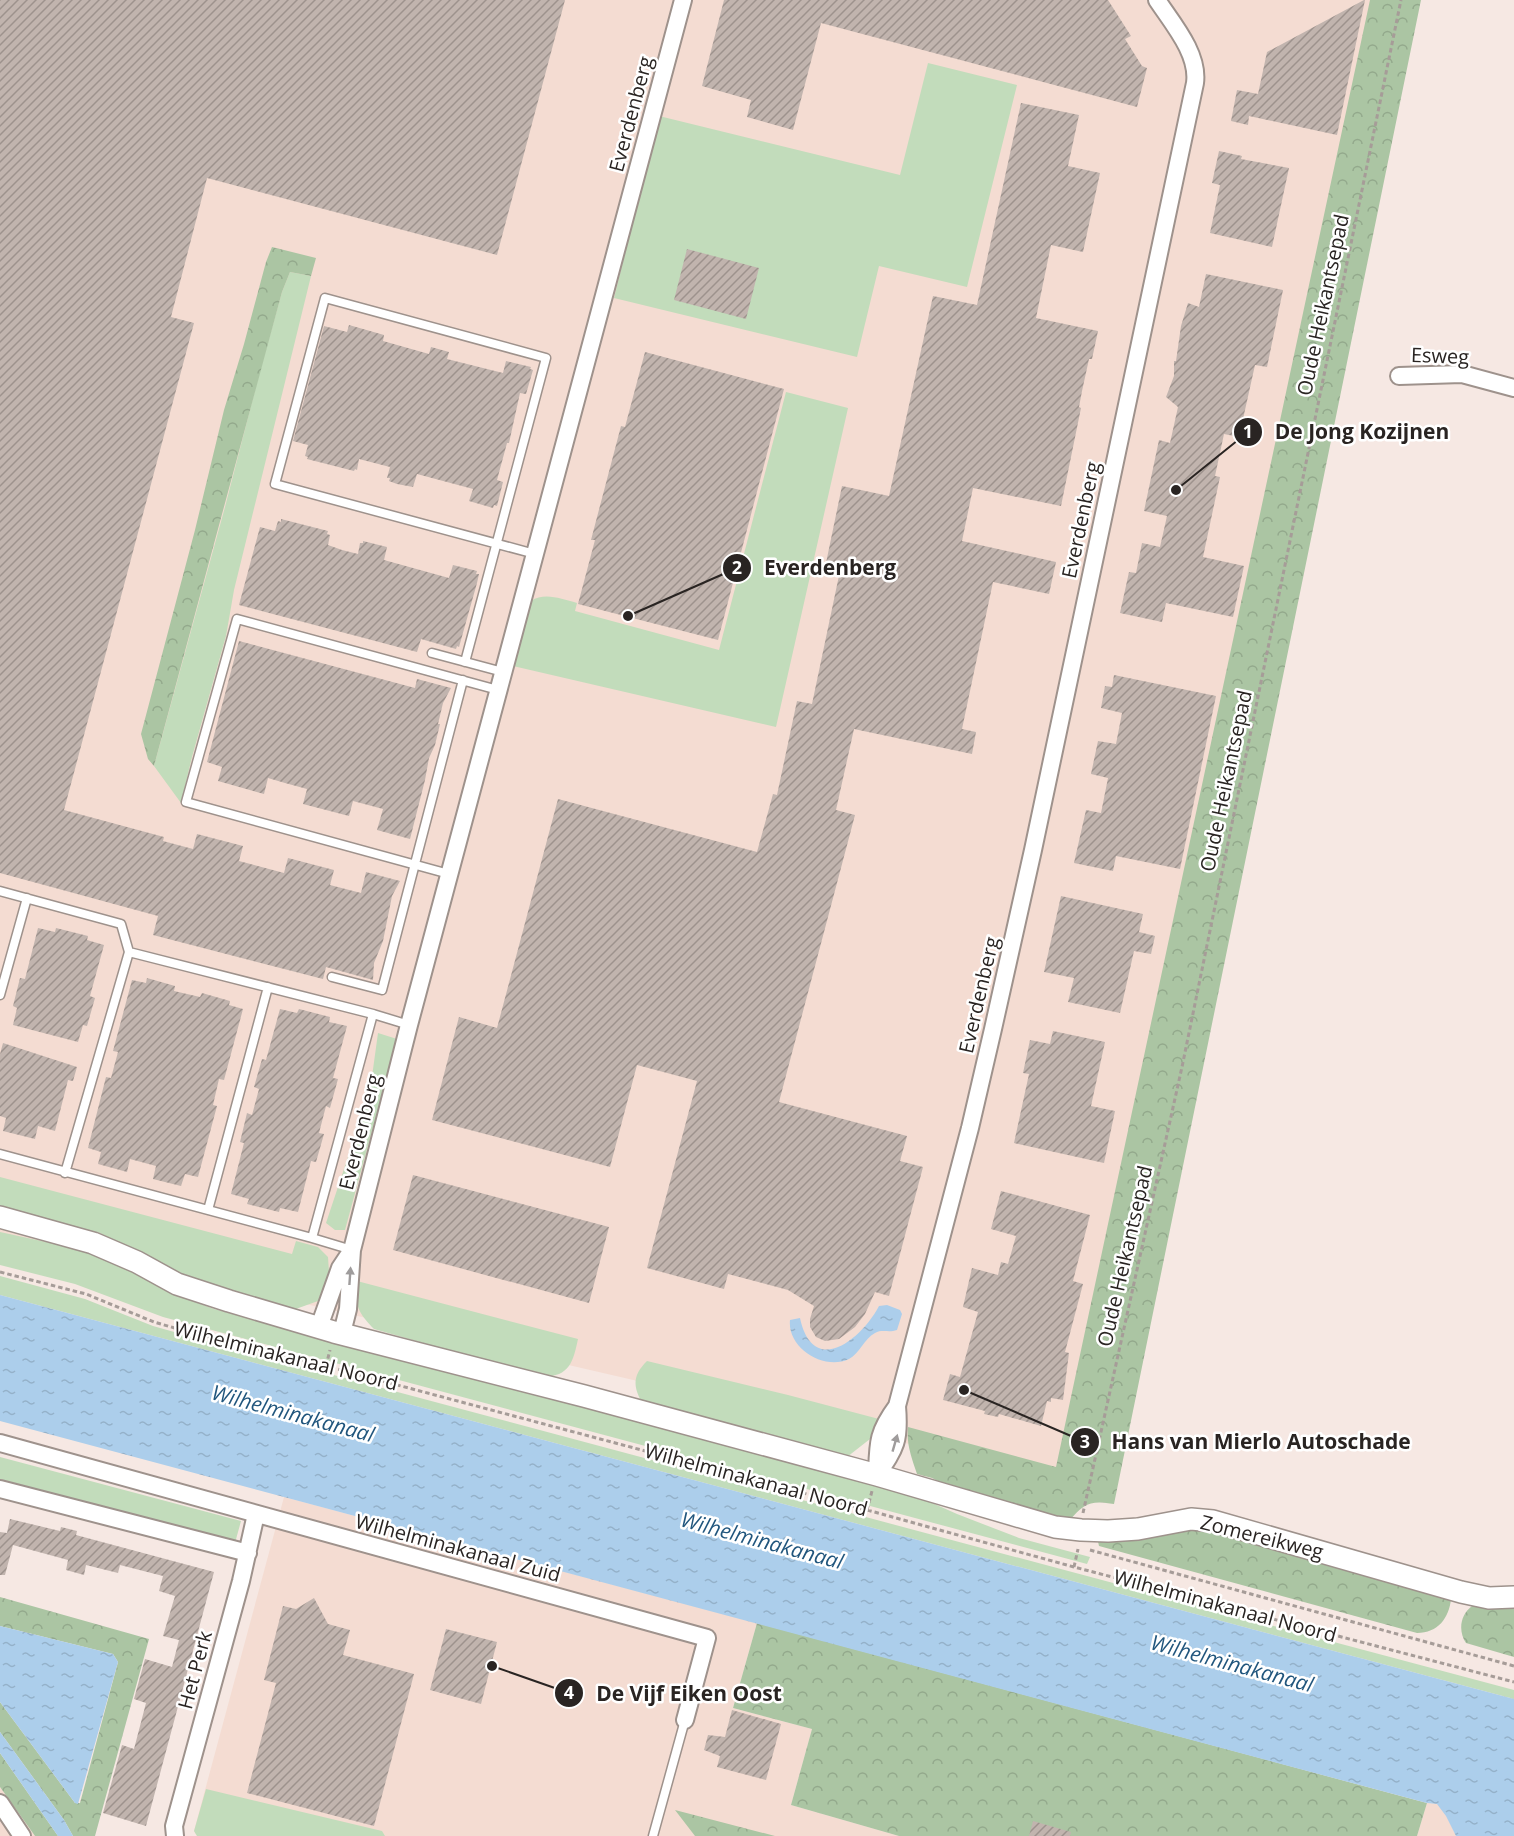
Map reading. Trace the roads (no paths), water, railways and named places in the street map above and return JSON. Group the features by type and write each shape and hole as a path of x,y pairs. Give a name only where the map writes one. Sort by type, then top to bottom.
{"street":[{"name":"Everdenberg","path":"342,1334 348,1309 352,1250 409,1025 683,0"},
{"name":"Everdenberg","path":"877,1475 878,1442 887,1419 897,1406 970,1128 996,1018 1197,73 1180,36 1157,0"},
{"name":"Esweg","path":"1399,376 1462,374 1514,388"},
{"name":"Wilhelminakanaal Noord","path":"0,1217 93,1243 137,1262 177,1284 342,1334 584,1396 938,1493"},
{"name":"Everdenberg","path":"319,1327 340,1268 352,1250"},
{"name":"Wilhelminakanaal Zuid","path":"0,1443 707,1638 685,1720"},
{"path":"0,1489 248,1553"},
{"name":"Zomereikweg","path":"938,1493 1055,1527 1080,1539 1191,1519 1213,1521 1461,1592 1489,1598 1514,1597"},
{"name":"Het Perk","path":"175,1836 174,1826 248,1553 256,1515"},
{"path":"3,1813 22,1836"}],"lane":[{"path":"465,662 496,543 546,358 325,298 275,484 496,543 535,554"},
{"path":"449,874 186,802 237,619 498,690"},
{"path":"432,653 503,672"},
{"path":"332,977 382,990 463,680"},
{"path":"0,891 121,924 129,952 65,1173"},
{"path":"0,995 27,898"},
{"path":"129,952 409,1025"},
{"path":"208,1210 268,987"},
{"name":"Everdenberg","path":"312,1238 373,1014"},
{"path":"0,1155 352,1250"},
{"name":"Wilhelminakanaal Zuid","path":"653,1836 685,1720"}],"water":[{"name":"Wilhelminakanaal","path":"0,1295 1514,1699 1514,1836 1456,1836 1437,1804 0,1421"},
{"path":"887,1305 900,1310 902,1314 897,1330 875,1333 849,1359 829,1362 819,1359 801,1348 794,1340 790,1320 800,1318 806,1336 815,1346 826,1350 838,1347 850,1341 861,1331 879,1306"},
{"path":"0,1626 113,1654 118,1662 78,1804 0,1702"},
{"path":"0,1732 64,1820 73,1836 58,1836 0,1753"}],"place":[{"name":"De Jong Kozijnen","path":"1176,490"},
{"name":"Everdenberg","path":"628,616"},
{"name":"Hans van Mierlo Autoschade","path":"964,1390"},
{"name":"De Vijf Eiken Oost","path":"492,1666"}]}
